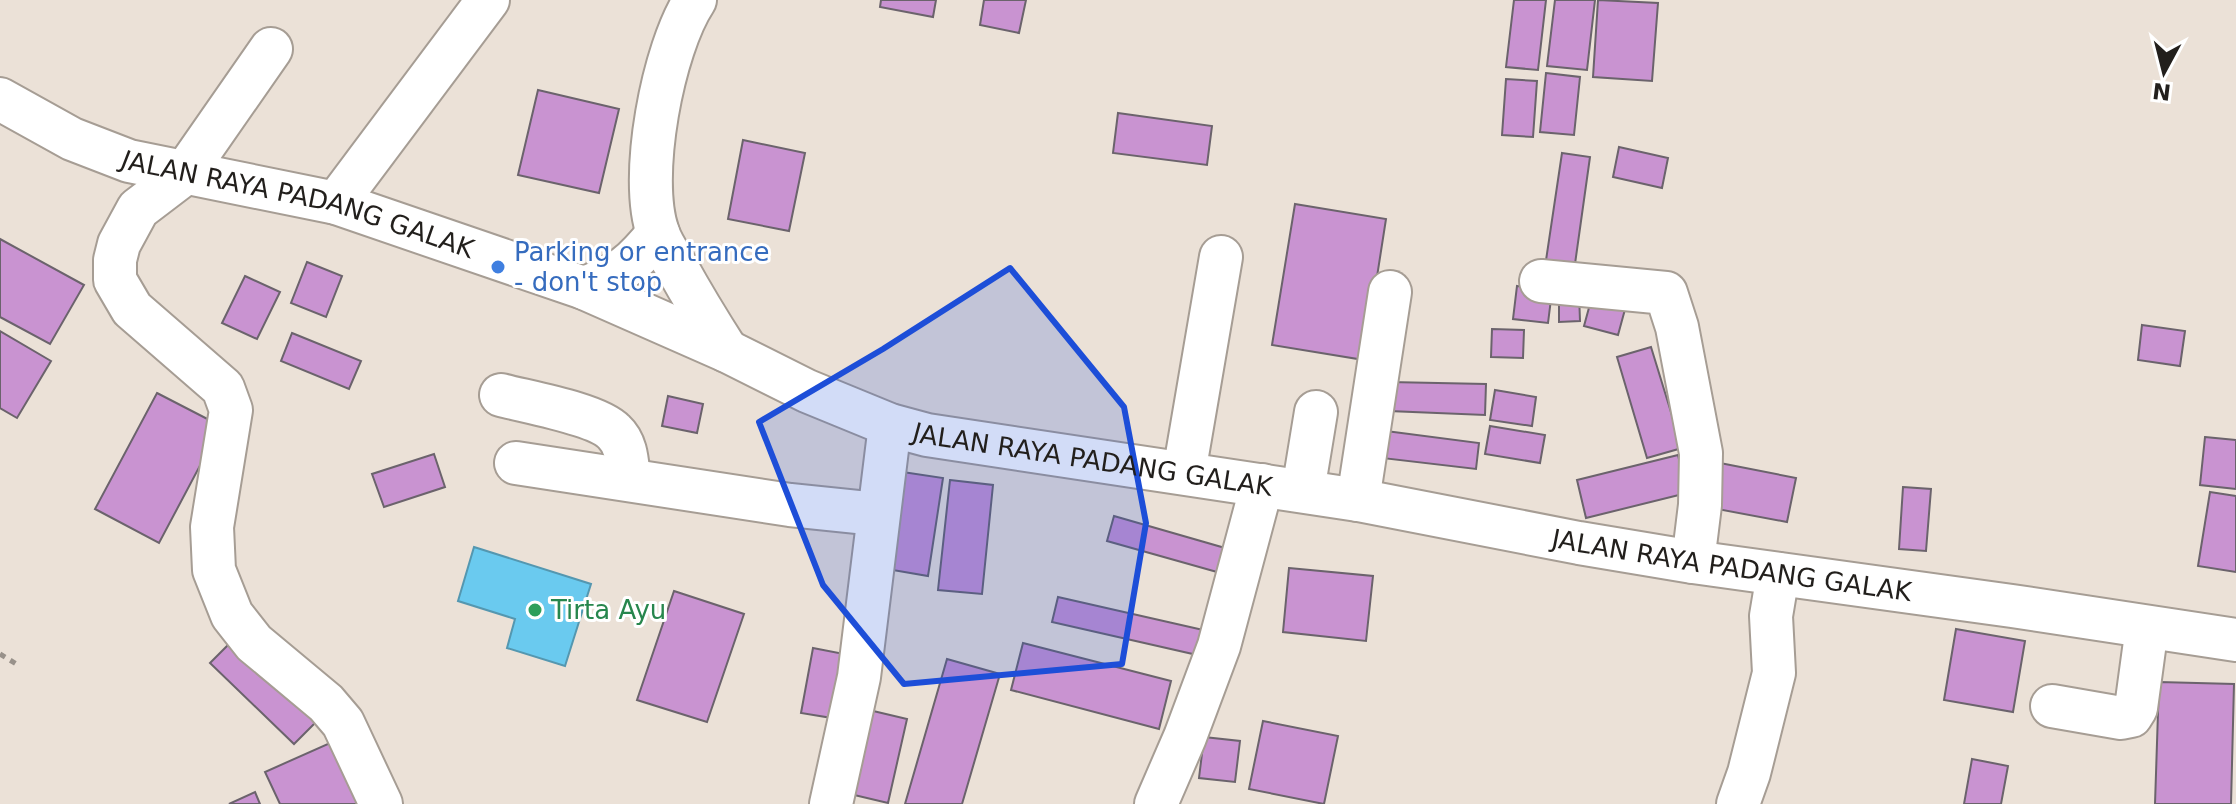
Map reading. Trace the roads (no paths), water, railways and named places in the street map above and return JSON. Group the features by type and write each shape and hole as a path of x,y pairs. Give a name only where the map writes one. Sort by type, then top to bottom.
{"street":[{"path":"336,203 488,0"},
{"path":"695,0 670,51 663,80 653,146 652,194 658,233 699,308 727,351"},
{"path":"271,49 184,174 138,209 119,244 115,280 132,309 223,388 231,410 212,527 214,570 232,615 254,643 326,703 343,723 381,804"},
{"name":"JALAN RAYA PADANG GALAK","path":"3,106 72,139 129,161 336,203 584,288 727,351 807,391 890,425 927,435 1358,500 1693,562 2236,640"},
{"path":"584,288 631,265 658,233"},
{"path":"1184,473 1221,257"},
{"path":"1541,281 1666,293 1677,327 1701,453 1700,505 1693,562"},
{"path":"1358,500 1390,292"},
{"path":"501,395 600,422 615,432 625,448 629,479"},
{"path":"1156,804 1282,488 1316,412"},
{"path":"831,804 859,677 890,425"},
{"path":"516,463 746,499 877,514"},
{"path":"1271,555 1282,488"},
{"path":"1738,804 1774,673 1771,616 1778,574"},
{"path":"2052,706 2121,718 2131,716 2136,708 2147,627"}],"water":[{"name":"Tirta Ayu","path":"474,547 591,584 565,666 507,648 515,619 458,601"}],"place":[{"name":"Parking or entrance - don't stop","path":"498,267"},
{"name":"Tirta Ayu","path":"535,610"}]}
